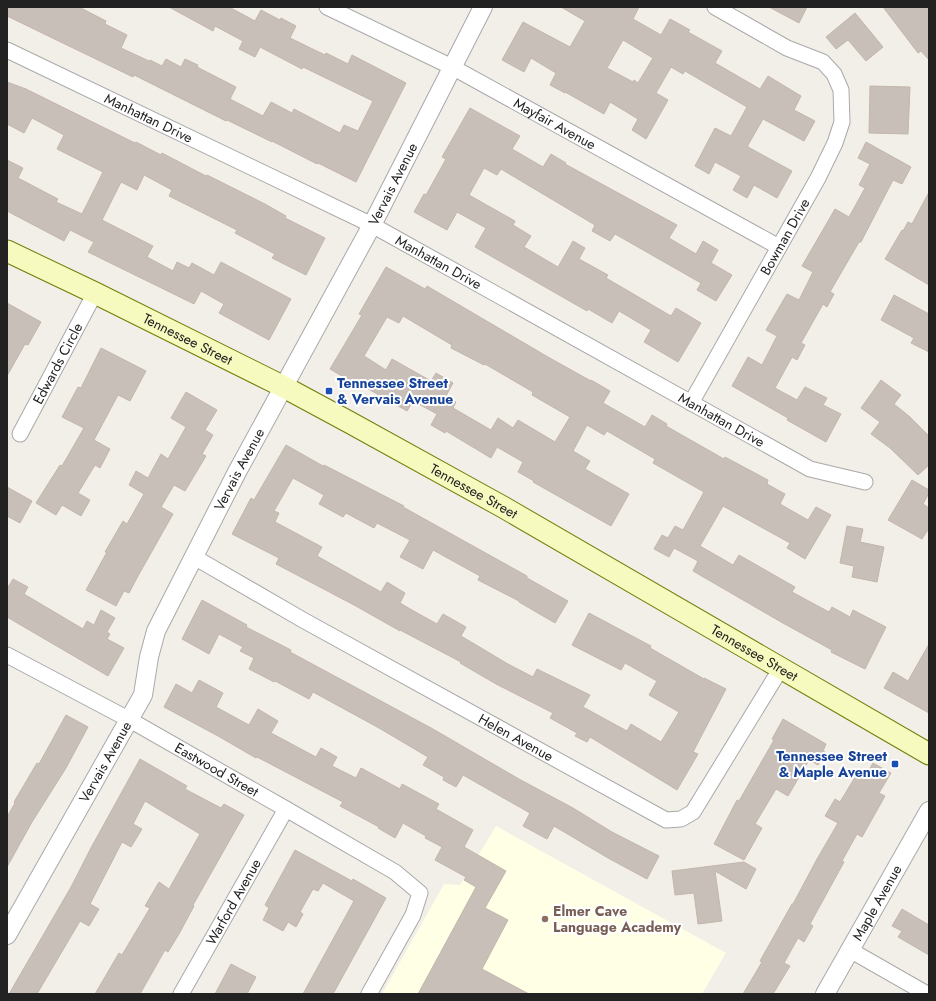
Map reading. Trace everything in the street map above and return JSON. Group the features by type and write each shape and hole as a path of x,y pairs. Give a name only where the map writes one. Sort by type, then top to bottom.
{"main road":[{"name":"Tennessee Street","path":"7,251 284,387 503,507 929,754"}],"street":[{"name":"Mayfair Avenue","path":"326,7 452,67 779,247"},
{"name":"Vervais Avenue","path":"7,935 143,695 149,657 156,631 237,472 372,225 484,7"},
{"name":"Bowman Drive","path":"691,403 818,178 835,143 842,122 841,90 834,74 823,62 786,48 715,7"},
{"name":"Manhattan Drive","path":"7,50 372,225 810,469 864,482"},
{"name":"Edwards Circle","path":"20,434 95,293"},
{"name":"Helen Avenue","path":"194,556 303,620 666,820 681,819 693,812 780,668"},
{"name":"Eastwood Street","path":"7,655 130,720 286,809 395,872 420,893 413,915 368,994"},
{"name":"Warford Avenue","path":"181,994 286,809"},
{"name":"Maple Avenue","path":"825,994 929,811"},
{"path":"850,950 927,994"}],"shaded area":[{"name":"Elmer Cave Language Academy","path":"496,826 726,953 702,994 382,994 444,884 460,885"}],"building":[{"path":"7,7 79,7 106,21 105,24 127,35 121,48 162,66 166,59 181,67 185,59 198,65 197,67 236,87 230,99 263,116 271,102 292,113 294,109 340,133 344,125 358,131 373,101 303,67 302,69 260,47 255,57 239,49 243,41 215,26 213,31 169,7 229,7 255,21 261,10 296,26 290,38 348,64 352,55 406,83 356,182 272,141 227,120 226,121 134,75 133,77 7,16"},
{"path":"561,7 639,7 633,19 661,35 670,19 690,30 688,32 722,51 715,63 760,89 768,76 801,96 794,110 815,121 804,141 763,119 748,145 748,147 792,171 777,198 754,185 747,198 733,190 741,176 715,162 709,174 695,166 715,128 731,136 747,107 685,71 683,74 671,67 656,93 668,100 646,139 632,130 638,119 610,102 604,114 550,85 556,73 531,58 524,72 502,60 523,22 570,47 585,21","holes":["623,40 653,58 638,83 634,80 633,82 607,68"]},
{"path":"769,7 807,7 799,23"},
{"path":"883,7 929,7 929,60 921,51 918,53"},
{"path":"855,13 883,47 866,61 848,40 836,49 826,37"},
{"path":"7,82 26,89 135,143 136,142 161,155 162,153 206,176 207,175 265,204 286,216 285,218 325,238 306,275 272,258 275,254 235,233 237,230 169,196 172,190 144,175 137,190 121,182 102,220 153,246 147,257 173,271 177,262 189,268 192,263 214,275 221,262 291,299 269,340 219,313 224,304 201,291 194,304 88,252 94,242 70,230 64,241 7,211 7,160 23,168 18,178 58,199 56,202 82,214 103,172 57,149 64,135 32,118 24,133 7,124"},
{"path":"870,86 910,87 908,134 869,133"},
{"path":"470,108 520,136 512,149 543,167 551,154 566,163 565,164 677,225 669,238 696,254 703,241 718,250 711,263 732,275 716,301 697,290 701,283 615,234 610,241 592,231 595,225 501,169 497,175 484,168 469,195 515,221 513,225 531,236 524,247 558,267 573,241 585,248 579,259 608,275 606,278 671,316 676,308 701,323 678,362 644,342 651,330 619,311 612,323 588,309 587,311 475,247 486,228 457,212 447,230 414,212 424,194 426,195 446,159 442,157"},
{"path":"866,142 911,167 902,184 893,180 861,242 859,242 830,292 834,294 827,307 823,304 801,343 805,345 797,360 792,357 775,388 797,400 805,387 827,398 823,405 841,414 826,442 732,386 748,357 762,365 777,336 766,330 787,294 799,300 813,272 802,266 835,209 849,217 865,188 859,185 870,164 858,158"},
{"path":"929,192 929,285 885,259 908,222 912,224"},
{"path":"386,267 425,289 427,286 548,357 610,391 603,403 645,427 652,415 667,424 666,426 724,459 725,457 768,480 767,484 785,494 780,504 808,520 816,507 831,515 805,559 787,548 790,543 723,506 700,546 733,565 739,555 795,587 792,592 829,612 832,607 850,617 853,610 886,627 865,669 831,652 832,650 693,571 698,561 674,548 669,557 654,549 662,535 668,538 675,526 683,530 704,492 653,463 655,459 607,431 604,435 587,425 573,451 590,461 585,469 629,494 611,526 518,472 523,462 497,447 491,458 446,431 445,433 431,425 437,414 413,401 407,411 363,386 362,388 330,369 362,315 359,314","holes":["403,316 452,345 451,348 484,365 485,364 533,392 532,395 570,417 555,442 518,420 513,428 498,418 491,430 453,408 456,402 446,396 453,383 436,373 431,381 392,359 386,370 364,356 387,317 399,323"]},
{"path":"894,295 929,314 929,352 911,343 914,338 881,320"},
{"path":"7,303 41,322 28,345 25,344 7,376"},
{"path":"101,348 146,371 130,401 118,395 94,440 110,449 100,468 95,465 78,493 90,500 81,516 62,505 56,515 36,503 60,465 62,466 84,428 62,417 78,387 81,388"},
{"path":"881,380 901,395 894,404 910,417 929,436 929,465 918,475 890,448 871,434 880,422 861,408"},
{"path":"186,392 217,410 205,430 213,435 202,454 206,456 185,491 174,485 161,507 173,514 129,593 124,591 116,606 86,590 107,552 105,552 123,521 127,524 144,494 129,485 136,471 148,478 161,454 168,459 186,427 171,418"},
{"path":"286,445 323,466 324,465 404,506 403,507 527,576 527,578 568,601 555,623 519,601 478,580 480,576 433,550 423,569 400,557 410,540 377,523 374,528 346,513 343,517 319,504 324,495 293,478 274,511 279,513 275,522 322,547 317,556 381,592 387,582 405,593 400,603 437,624 443,614 466,627 461,636 533,677 537,669 590,695 583,707 627,731 631,724 661,742 679,712 649,695 657,681 625,663 621,670 572,645 589,613 651,646 650,648 704,679 726,689 693,752 698,754 677,790 590,737 587,742 575,736 577,733 550,718 553,713 496,684 460,663 461,662 276,564 279,558 232,534 251,498 254,500"},
{"path":"912,480 929,490 923,504 929,508 929,528 922,539 888,520"},
{"path":"7,487 32,501 20,523 7,516"},
{"path":"847,526 863,529 860,542 884,547 877,582 852,577 854,566 840,563"},
{"path":"13,579 28,587 24,594 83,629 87,621 94,625 101,610 115,618 107,632 110,634 107,639 124,648 108,676 7,617 7,589"},
{"path":"202,600 247,625 246,627 291,650 290,652 433,729 519,779 573,808 612,832 659,856 647,879 554,826 547,839 523,826 530,813 463,775 456,787 443,780 444,777 423,765 428,757 379,728 313,692 309,699 249,669 254,658 240,651 243,647 219,634 209,654 182,639"},
{"path":"929,644 929,713 884,688 893,672 908,681"},
{"path":"199,680 223,693 216,707 249,725 258,709 278,721 271,733 316,757 321,748 337,757 332,766 356,778 361,768 400,789 402,784 439,804 436,809 473,830 464,847 506,871 485,908 508,920 482,969 529,994 418,994 476,887 464,880 466,877 435,860 442,847 425,838 426,836 403,823 395,838 378,828 379,827 340,806 343,802 257,757 256,758 164,707 176,684 192,693"},
{"path":"66,715 88,727 66,768 32,822 7,867 7,817 15,803 14,802 37,763 39,764"},
{"path":"783,719 826,744 823,751 825,752 818,765 809,760 788,796 776,789 755,824 762,828 744,860 714,844 737,800 739,801 774,740 772,739"},
{"path":"140,759 187,786 185,789 221,808 224,804 244,815 193,905 194,906 179,934 168,952 165,950 140,994 95,994 119,953 122,955 150,908 145,906 159,882 169,889 200,834 145,801 133,824 142,829 131,847 122,842 90,904 99,909 89,926 80,921 37,994 9,994 71,887"},
{"path":"873,763 891,773 879,793 885,796 862,837 857,834 842,861 844,862 810,924 813,926 804,942 798,938 784,963 790,966 773,994 743,994 838,823 825,816 835,799 840,802 860,769 867,774"},
{"path":"295,850 352,881 353,879 386,898 333,994 303,994 354,901 323,883 318,891 313,889 300,912 303,914 296,927 288,922 283,931 263,920 269,908 265,905"},
{"path":"744,862 756,869 746,889 715,871 722,921 698,924 694,893 675,895 672,871"},
{"path":"902,909 929,925 929,955 898,937 902,931 892,926"},
{"path":"231,964 256,977 247,994 215,994"}],"place":[{"name":"Tennessee Street & Vervais Avenue","path":"329,391"},
{"name":"Tennessee Street & Maple Avenue","path":"895,764"},
{"name":"Elmer Cave Language Academy","path":"545,919"}]}
